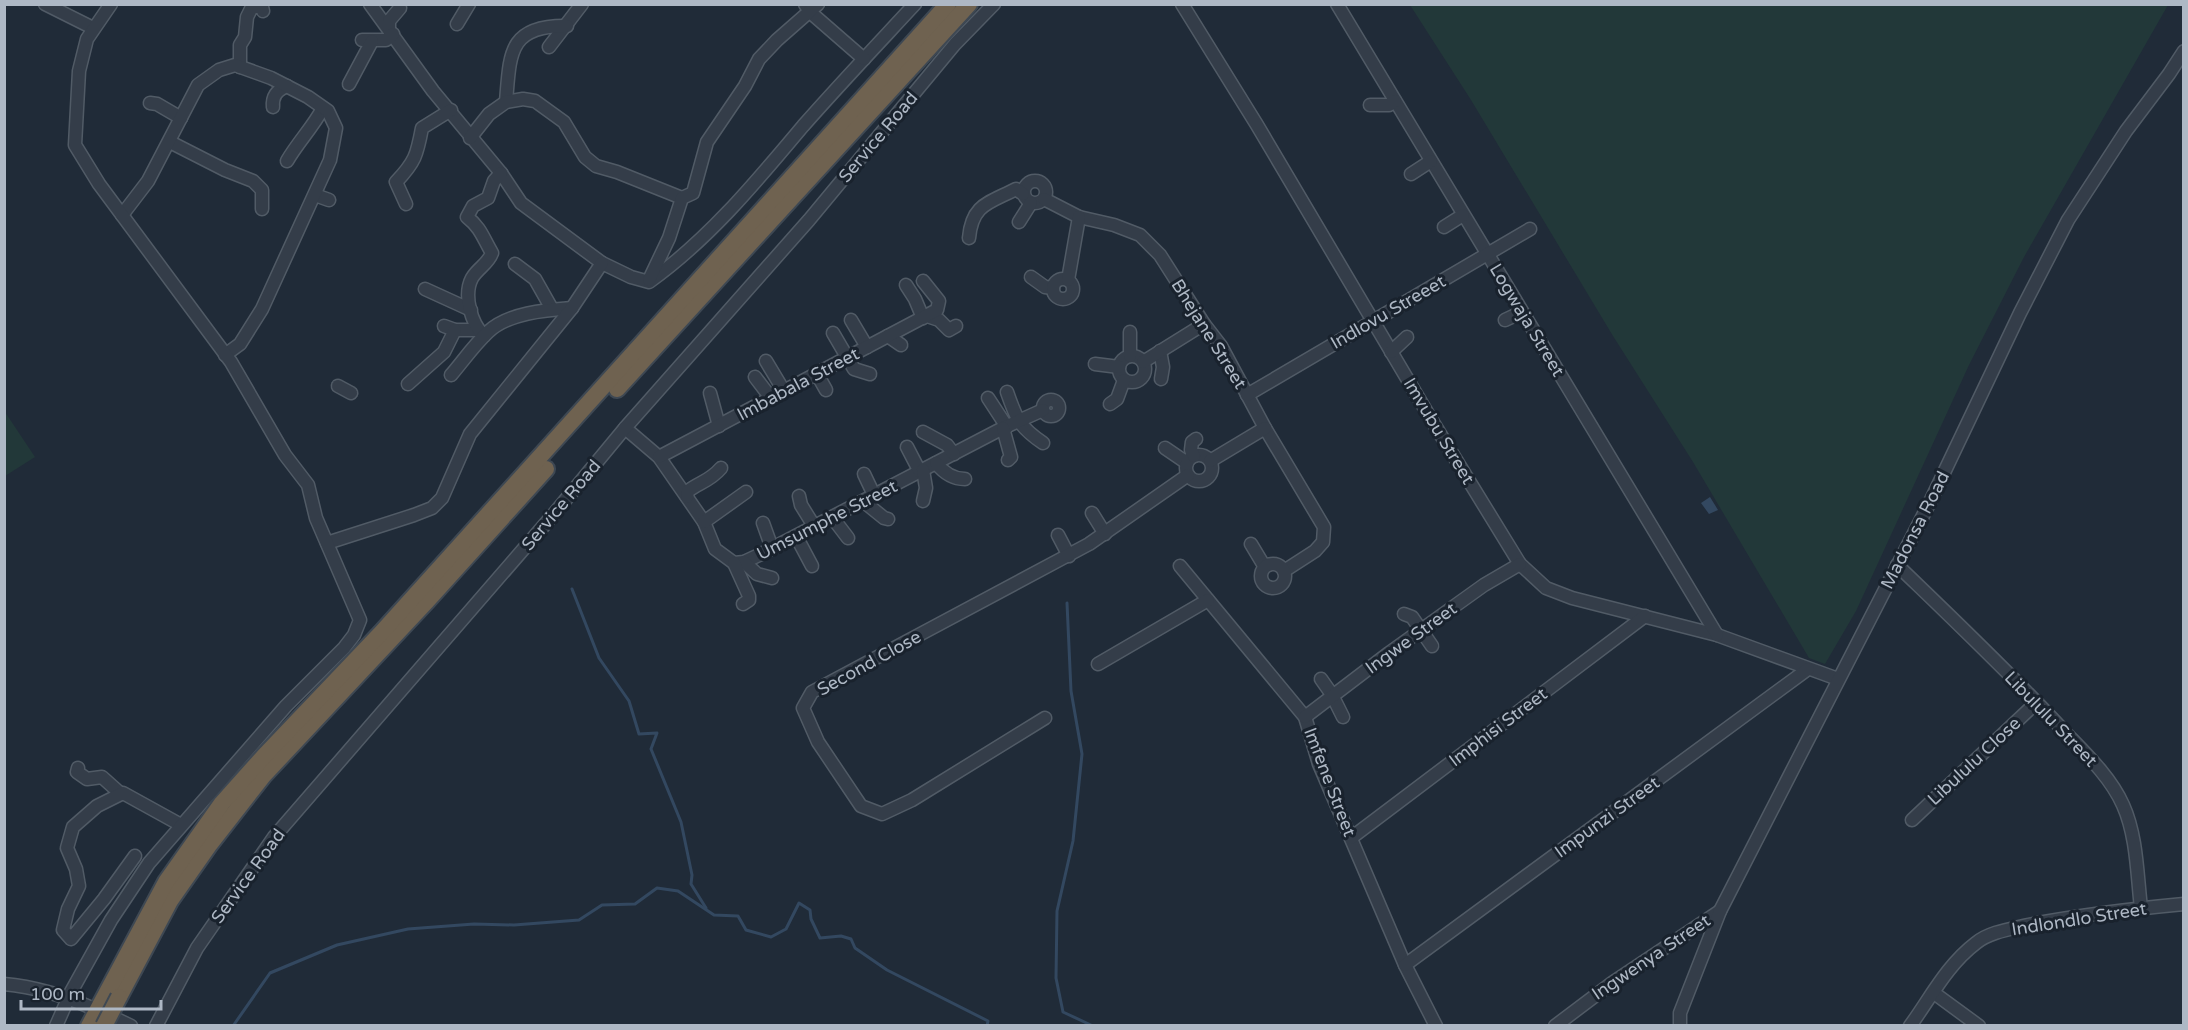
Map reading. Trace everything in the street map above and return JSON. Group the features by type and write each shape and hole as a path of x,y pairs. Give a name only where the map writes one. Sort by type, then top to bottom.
{"highway":[{"path":"89,1026 166,882 222,803 389,624 948,4"},
{"path":"100,1015 119,997 170,901 210,844 263,776 427,601 696,301 969,4"}],"street":[{"path":"45,4 93,28"},
{"path":"56,1026 68,998 111,920 149,862 286,706 354,635 360,620 316,518 308,485 285,455 225,355 99,184 75,145 80,71 87,39 111,4"},
{"path":"370,4 433,91 501,173 521,203 602,263 631,277 649,282"},
{"path":"457,24 469,4"},
{"path":"549,47 582,4"},
{"path":"649,282 676,262 752,188 806,124 915,4"},
{"name":"Service Road","path":"156,1026 197,948 274,837 625,429 814,214 955,44 994,4"},
{"name":"Imvubu Street","path":"1182,4 1520,564 1546,588 1572,598 1717,635 1838,679"},
{"name":"Logwaja Street","path":"1337,4 1717,635"},
{"path":"240,67 240,45 245,37 247,17 252,7 262,7 263,11"},
{"path":"470,138 489,114 506,102 523,99 536,101 564,122 585,157 596,166 682,198 693,193 707,142 746,86 759,59 811,7 864,59"},
{"path":"349,84 368,54 367,41 386,40 391,32 389,21 400,8"},
{"path":"506,102 515,44 527,33 540,27 567,26"},
{"name":"Madonsa Road","path":"1680,1026 1680,1013 1719,911 1930,502 2020,313 2068,220 2126,131 2184,51"},
{"path":"122,214 148,181 198,85 219,70 235,65 271,78 328,111 336,128 330,160 262,309 240,344 225,355"},
{"path":"273,107 273,100 279,90 287,86"},
{"path":"1370,105 1389,105 1395,101"},
{"path":"150,103 170,110 181,118"},
{"path":"287,161 297,144 312,128 317,106"},
{"path":"406,204 390,182 411,167 418,151 422,128 451,110"},
{"path":"170,142 225,170 253,180 262,190 262,209"},
{"path":"1411,174 1431,161"},
{"path":"482,333 471,310 469,296 471,279 489,261 492,253 485,242 482,231 467,217 473,206 488,198 494,181 501,173"},
{"path":"969,238 971,222 980,207 1016,189 1027,198 1038,203 1044,199 1045,188 1036,181 1026,185 1027,198 1019,222"},
{"path":"315,195 329,200"},
{"path":"649,282 669,238 682,198"},
{"name":"Bhejane Street","path":"1044,199 1078,217 1114,225 1140,235 1160,255 1204,324 1221,346 1265,428 1324,527 1323,542 1315,551 1284,571"},
{"path":"1444,227 1464,215"},
{"path":"1068,280 1057,281 1053,288 1053,293 1058,299 1067,299 1073,291 1068,280 1078,217"},
{"name":"Indlovu Streeet","path":"1247,395 1530,229"},
{"path":"327,543 432,508 442,498 470,434 572,308 602,263"},
{"path":"515,264 535,279 552,309"},
{"path":"1031,277 1045,287 1053,288"},
{"path":"923,281 939,301 929,314"},
{"path":"906,285 929,314 949,330 956,326"},
{"path":"425,289 471,310"},
{"path":"451,375 482,333 509,318 552,309 572,308"},
{"path":"1505,320 1521,312"},
{"name":"Imbabala Street","path":"659,457 848,359 929,314"},
{"path":"851,320 867,347"},
{"path":"1143,362 1204,324"},
{"path":"408,384 444,351 449,328 482,333"},
{"path":"1130,332 1130,356"},
{"path":"833,333 854,369 870,374"},
{"path":"888,336 901,345"},
{"path":"1391,351 1407,337"},
{"path":"1160,351 1163,367 1161,379"},
{"path":"1130,356 1137,357 1143,362 1145,371 1141,379 1133,382 1124,380 1119,373 1121,361 1130,356"},
{"path":"766,361 784,391"},
{"path":"1095,364 1119,367"},
{"path":"817,374 826,390"},
{"path":"755,377 771,398"},
{"path":"1110,404 1117,399 1124,380"},
{"path":"338,386 351,393"},
{"path":"1007,392 1011,457 1008,460"},
{"path":"710,393 719,426"},
{"path":"988,398 1010,426 1043,443"},
{"name":"Umsumphe Street","path":"625,429 659,457 687,497 695,513 704,522 715,549 739,562 772,548 1043,410"},
{"path":"1210,461 1265,428"},
{"path":"923,432 947,446 954,454"},
{"path":"1190,465 1204,455 1210,461 1212,468 1206,478 1195,480 1190,465 1192,442 1196,439"},
{"path":"907,447 921,471 926,488 923,501"},
{"path":"1165,448 1190,465"},
{"path":"936,463 942,471 959,479 965,479"},
{"name":"Second Close","path":"1045,718 912,800 882,813 861,806 818,742 803,708 812,692 1069,556 1105,534 1190,465"},
{"path":"687,497 688,491 695,485 705,483 721,468"},
{"path":"864,474 869,498 884,518 888,519"},
{"path":"704,522 746,492"},
{"path":"799,496 801,505 814,526"},
{"path":"1092,513 1105,534"},
{"path":"832,517 848,538"},
{"path":"763,523 772,548"},
{"path":"1058,535 1069,556"},
{"path":"796,536 812,566"},
{"path":"1247,548 1266,567"},
{"path":"739,562 757,574 772,578"},
{"path":"739,562 749,596 749,600 743,604"},
{"name":"Ingwe Street","path":"1305,717 1484,585 1520,564"},
{"path":"1279,565 1284,571 1284,582 1274,588 1267,586 1262,580 1266,567 1279,565"},
{"name":"Libululu Street","path":"1897,565 2037,702 2097,767 2122,802 2128,817 2136,857 2141,908"},
{"name":"Imfene Street","path":"1180,566 1305,717 1319,764 1405,964 1437,1026"},
{"path":"1098,664 1208,600"},
{"path":"1404,614 1412,617 1432,646"},
{"name":"Imphisi Street","path":"1351,838 1645,616"},
{"name":"Impunzi Street","path":"1405,964 1808,669"},
{"path":"1321,679 1342,717"},
{"name":"Libululu Close","path":"1912,820 2037,702"},
{"path":"78,768 77,772 87,779 102,777 121,794 123,793 181,825"},
{"path":"121,794 97,806 73,827 68,848 76,869 79,886 68,909 63,930 71,939 135,856"},
{"name":"Indlondlo Street","path":"1910,1026 1934,993 1945,973 1977,941 2006,930 2053,920 2184,904"},
{"name":"Ingwenya Street","path":"1555,1026 1612,983 1719,911"},
{"path":"4,984 32,987 68,998 100,1015 131,1026"},
{"path":"1934,993 1979,1026"}],"green space":[{"path":"1410,5 2168,5 2024,257 1969,365 1856,611 1825,664 1809,658 1693,462 1613,336 1471,100"},
{"path":"5,412 35,457 4,476"}],"water":[{"path":"1710,497 1718,510 1709,514 1701,503"}],"waterway":[{"path":"572,589 599,658 629,701 639,734 657,733 651,749 681,822 692,875 691,884 706,908"},
{"path":"1067,603 1071,691 1082,754 1073,841 1057,911 1056,978 1063,1012 1093,1026"},
{"path":"233,1026 270,973 337,945 408,929 579,920 602,905 635,904 657,888 678,891 714,915 738,916 746,930 771,937 786,929 799,903 810,910 811,919 820,938 841,936 851,939 855,948 887,970 988,1021 987,1026"}]}
